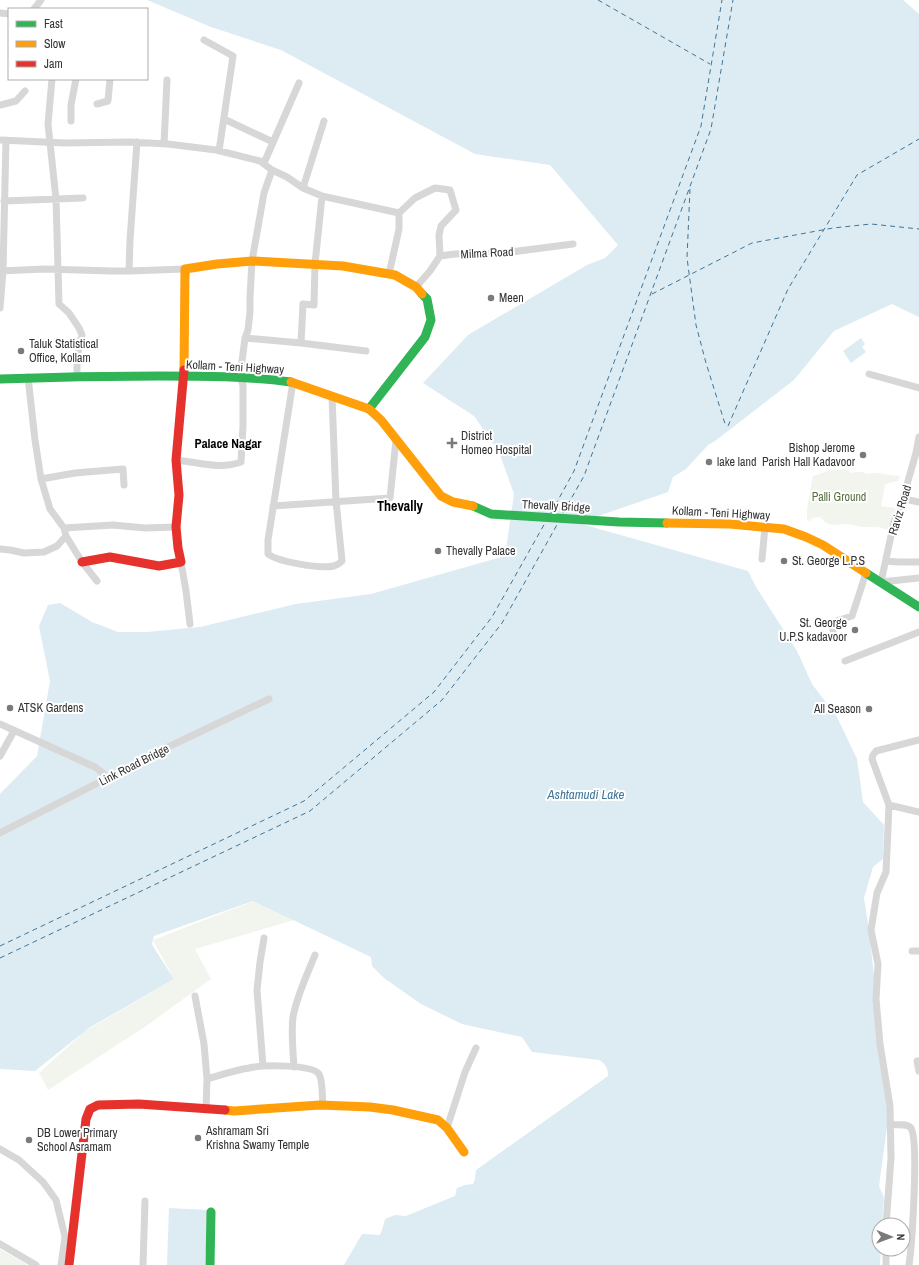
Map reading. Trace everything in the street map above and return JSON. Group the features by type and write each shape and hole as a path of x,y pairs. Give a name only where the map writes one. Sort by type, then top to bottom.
{"street":[{"path":"35,8 42,0"},
{"path":"204,40 233,56 219,151"},
{"path":"52,80 48,124 56,199 59,304 69,314 82,335 78,357 77,376"},
{"path":"71,121 71,105 76,80"},
{"path":"97,104 108,101 110,80"},
{"path":"164,144 168,80"},
{"path":"264,163 298,83"},
{"path":"0,105 16,101 25,91"},
{"path":"224,119 273,142"},
{"path":"303,188 324,121"},
{"path":"0,308 4,201 3,140 65,143 138,142 219,151 264,163 272,170 287,177 303,188 322,196 399,213"},
{"path":"129,271 138,142"},
{"path":"176,460 193,462 207,466 228,465 240,462 243,426 243,385 240,377 250,312 252,261 264,193 272,170"},
{"path":"389,274 399,230 399,213 415,198 435,188 450,190 456,210 441,226 439,235 440,256 416,288"},
{"path":"301,343 303,304 314,305 315,264 322,196"},
{"path":"4,201 83,198"},
{"name":"Milma Road","path":"440,256 454,254 503,253 573,244"},
{"path":"1,271 45,269 129,271 185,269 252,261 343,266 395,275 416,288 427,299 431,320 425,338 369,409"},
{"path":"185,269 184,376 176,460 179,495 176,528 190,624"},
{"path":"245,338 301,343 366,352"},
{"path":"869,374 919,388"},
{"name":"Kollam - Teni Highway","path":"0,379 77,376 184,376 261,378 293,382 369,409 381,420 441,496 453,502 476,507 491,514"},
{"path":"28,377 41,478 50,509 82,562 97,581"},
{"path":"293,382 268,540 268,554 273,557 304,565 332,566 342,561 336,501 332,396"},
{"name":"Raviz Road","path":"881,582 894,522 916,468 919,437"},
{"path":"273,506 390,498 396,440"},
{"path":"41,478 75,473 123,469 124,485"},
{"path":"904,498 919,502"},
{"name":"Thevally Bridge","path":"491,514 619,522"},
{"name":"Kollam - Teni Highway","path":"619,522 730,524 784,530 806,537 823,545 919,607"},
{"path":"65,532 113,525 145,528 176,528"},
{"path":"762,559 765,527"},
{"path":"0,549 24,553 44,552 57,546 65,532"},
{"path":"82,562 110,557 159,566 181,562"},
{"path":"886,561 919,562"},
{"path":"833,632 833,622 852,616 866,572"},
{"path":"881,582 919,578"},
{"path":"845,661 919,632"},
{"name":"Link Road Bridge","path":"0,833 168,747 269,699"},
{"path":"0,724 95,766 104,774 103,781"},
{"path":"0,756 14,731"},
{"path":"887,1217 891,1158 890,1106 880,1044 876,999 878,964 871,930 877,893 886,872 889,805 872,759 876,751 919,740"},
{"path":"889,805 919,812"},
{"path":"263,1066 258,990 260,962 264,938"},
{"path":"294,1066 292,1033 293,1017 304,980 315,955"},
{"path":"195,996 204,1044 207,1079 206,1109"},
{"path":"447,1128 465,1072 476,1048"},
{"path":"919,1061 917,1060 919,1071"},
{"path":"207,1079 249,1068 263,1066 294,1066 306,1068 319,1074 323,1105"},
{"path":"69,1265 86,1119 90,1109 93,1106 139,1104 234,1110 323,1105 370,1107 393,1110 438,1120 444,1123 464,1152"},
{"path":"890,1125 906,1125 911,1127 914,1133 917,1150 916,1203 909,1265"},
{"path":"0,1149 19,1160 43,1182 56,1200 65,1237 61,1265"},
{"path":"0,1158 8,1154"},
{"path":"143,1265 145,1202"},
{"path":"210,1265 211,1212"},
{"path":"0,1244 36,1265"}],"green space":[{"name":"Palli Ground","path":"845,469 852,473 863,472 866,474 875,473 900,476 898,481 885,485 881,506 895,508 888,529 849,524 833,525 826,523 820,517 812,518 810,521 807,520 807,509 813,476 832,470"},
{"path":"254,901 294,920 195,949 211,979 146,1026 48,1090 39,1073 84,1032 174,979 153,940"},
{"path":"0,1249 26,1264 27,1265 0,1265"}],"water":[{"name":"Ashtamudi Lake","path":"147,0 903,0 919,14 919,317 892,304 834,331 794,380 708,445 686,469 673,477 668,492 578,523 748,571 756,587 797,651 812,684 837,717 857,759 863,802 884,825 883,859 873,867 864,898 869,930 887,1096 888,1120 879,1186 884,1198 883,1217 871,1217 871,1257 880,1257 880,1265 344,1265 362,1234 380,1235 385,1219 395,1215 406,1216 455,1196 457,1188 473,1184 476,1170 608,1076 608,1071 605,1065 599,1060 532,1052 522,1037 462,1024 421,1004 384,978 372,966 371,957 253,901 154,936 152,944 174,979 89,1028 35,1071 0,1069 0,794 37,756 50,681 39,626 48,605 60,603 92,622 118,632 147,632 200,627 296,604 371,594 505,556 514,494 499,452 474,416 423,383 468,335 587,265 605,258 618,245 550,165 475,154 281,50 211,27"},
{"path":"861,338 865,344 862,347 866,352 851,363 843,351"},
{"path":"169,1208 208,1210 205,1265 167,1265"}],"ferry route":[{"path":"598,0 710,64"},
{"path":"551,513 574,471 701,126 722,0"},
{"path":"563,513 584,476 711,129 733,0"},
{"path":"728,426 788,289 857,175 919,139"},
{"path":"690,189 687,258 696,325 726,427"},
{"path":"652,294 752,243 833,228 871,224 919,229"},
{"path":"0,946 304,801 434,692 492,617 545,523"},
{"path":"0,958 310,811 442,700 502,623 558,523"}],"traffic: fast":[{"path":"369,409 425,337 431,320 427,299 422,294"},
{"path":"0,379 99,376 192,376 242,377 291,382"},
{"path":"473,506 491,514 619,522 667,523"},
{"path":"866,573 919,607"},
{"path":"210,1265 211,1212"}],"traffic: slow":[{"path":"184,370 185,269 252,261 343,266 395,275 416,287 422,294"},
{"path":"291,382 369,409 381,420 441,496 453,502 473,506"},
{"path":"667,523 730,524 784,529 823,545 866,573"},
{"path":"225,1110 234,1111 320,1105 370,1107 393,1110 438,1120 447,1128 464,1152"}],"traffic: jam":[{"path":"82,562 110,557 159,566 181,562 176,527 179,495 176,460 184,370"},
{"path":"69,1265 86,1119 90,1109 98,1105 139,1104 225,1110"}],"place":[{"name":"Meen","path":"491,298"},
{"name":"Taluk Statistical Office, Kollam","path":"21,351"},
{"name":"District Homeo Hospital","path":"452,443"},
{"name":"Bishop Jerome Parish Hall Kadavoor","path":"863,455"},
{"name":"lake land","path":"709,462"},
{"name":"Thevally Palace","path":"438,551"},
{"name":"St. George L.P.S","path":"784,561"},
{"name":"St. George U.P.S kadavoor","path":"855,630"},
{"name":"ATSK Gardens","path":"10,708"},
{"name":"All Season","path":"869,709"},
{"name":"Ashramam Sri Krishna Swamy Temple","path":"198,1138"},
{"name":"DB Lower Primary School Asramam","path":"29,1140"}],"district":[{"name":"Palace Nagar","path":"228,443"},
{"name":"Thevally","path":"400,506"}]}
